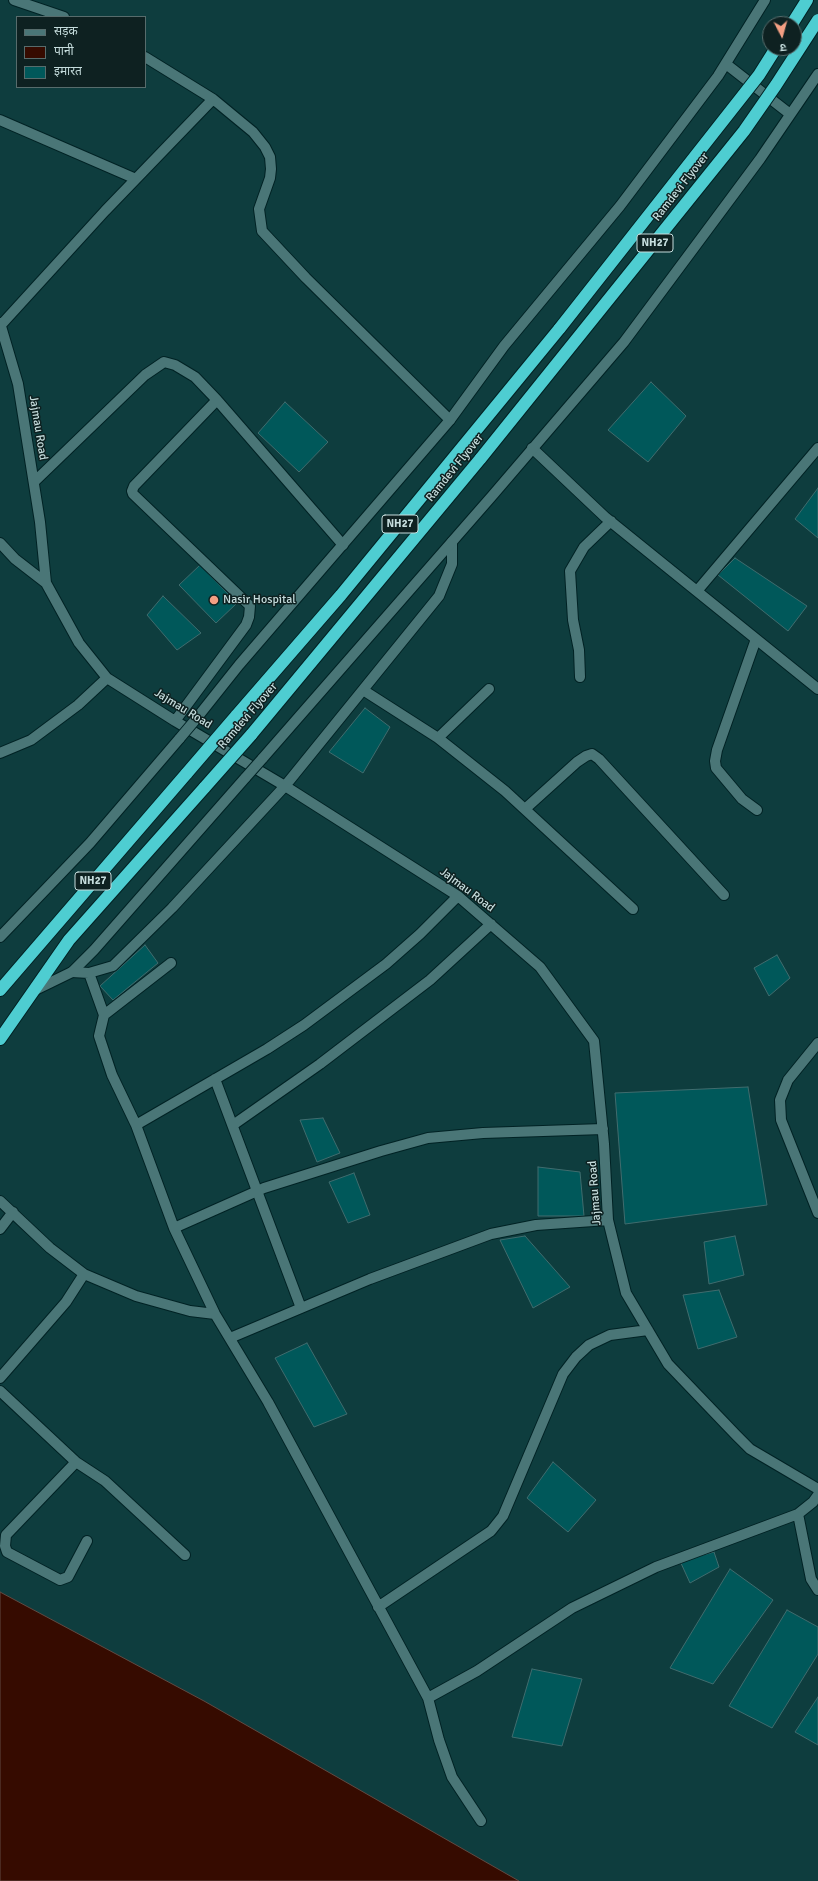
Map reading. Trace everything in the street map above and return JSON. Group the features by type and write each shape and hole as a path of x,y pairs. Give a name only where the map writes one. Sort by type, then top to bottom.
{"highway":[{"path":"797,16 806,0"},
{"name":"Ramdevi Flyover","path":"34,991 69,940 290,689 481,458 672,222 744,131 818,20"},
{"name":"Ramdevi Flyover","path":"0,990 341,595 560,328 759,75 771,56"},
{"name":"NH27","path":"0,1039 34,991"}],"street":[{"path":"14,0 61,16"},
{"path":"0,937 90,843 196,719 239,665 450,420 504,346 620,206 726,64 765,0"},
{"path":"146,58 213,99 253,132 270,157 270,178 259,209 262,230 306,278 450,420"},
{"path":"726,64 790,114"},
{"path":"34,991 72,972 94,950 452,542 624,342 755,166 818,74"},
{"path":"0,324 213,99"},
{"path":"0,120 136,179"},
{"name":"Jajmau Road","path":"0,324 18,384 40,522 46,583 79,643 107,678 175,721 286,786 458,896 540,967 594,1041 603,1129 608,1220 626,1293 668,1364 750,1449 818,1490"},
{"path":"34,482 145,374 164,362 175,365 195,377 217,400 343,545"},
{"path":"175,721 246,625 249,617 250,606 133,494 132,491 134,486 217,400"},
{"path":"532,448 611,521 818,688"},
{"path":"697,591 818,448"},
{"path":"580,677 579,650 574,620 570,571 584,547 611,521"},
{"path":"72,972 89,973 113,966 172,908 286,786 439,596 452,564 452,542"},
{"path":"0,543 15,559 46,583"},
{"path":"756,639 715,762 716,768 742,799 757,810"},
{"path":"0,753 31,740 78,705 107,678"},
{"path":"363,690 438,738 505,791 633,909"},
{"path":"438,738 489,690"},
{"path":"525,809 577,762 592,754 599,759 724,895"},
{"path":"136,1125 304,1025 386,964 420,934 458,896"},
{"path":"233,1125 320,1064 430,980 491,924"},
{"path":"104,1015 171,963"},
{"path":"89,973 104,1015 99,1036 112,1075 136,1125 174,1228 215,1314 268,1402 428,1698 439,1740 452,1777 481,1821"},
{"path":"818,1042 788,1080 780,1100 781,1120 818,1214"},
{"path":"215,1079 301,1308"},
{"path":"174,1228 256,1191 380,1151 428,1138 483,1133 603,1129"},
{"path":"0,1201 50,1248 84,1274 136,1296 190,1311 215,1314"},
{"path":"0,1229 13,1212"},
{"path":"230,1338 370,1279 491,1234 536,1225 608,1220"},
{"path":"0,1378 66,1302 84,1274"},
{"path":"378,1607 491,1531 499,1521 507,1506 563,1374 576,1357 589,1345 610,1335 648,1330"},
{"path":"0,1391 76,1462 105,1481 185,1555"},
{"path":"76,1462 6,1536 5,1546 7,1552 60,1580 68,1577 88,1541"},
{"path":"428,1698 477,1671 572,1608 656,1567 798,1514 813,1502 818,1495"},
{"path":"798,1514 811,1579 818,1590"}],"water":[{"path":"0,1592 204,1701 519,1881 0,1881"}],"building":[{"path":"651,382 686,416 648,462 608,430"},
{"path":"285,402 328,442 299,472 258,433"},
{"path":"818,488 818,538 795,519"},
{"path":"735,558 807,606 788,631 718,575"},
{"path":"200,565 237,603 216,623 179,585"},
{"path":"163,596 201,633 177,650 147,615"},
{"path":"365,708 390,727 363,773 329,752"},
{"path":"145,945 158,963 113,1000 100,986"},
{"path":"777,955 790,978 769,996 754,968"},
{"path":"748,1087 767,1205 625,1224 615,1093"},
{"path":"323,1118 340,1153 317,1162 300,1120"},
{"path":"538,1167 580,1172 584,1216 538,1216"},
{"path":"354,1173 370,1215 348,1223 329,1182"},
{"path":"525,1236 570,1287 533,1308 500,1240"},
{"path":"735,1236 744,1275 709,1284 704,1242"},
{"path":"719,1290 737,1337 698,1349 683,1295"},
{"path":"307,1343 347,1414 314,1427 275,1358"},
{"path":"553,1462 596,1500 568,1532 527,1498"},
{"path":"714,1552 719,1567 690,1583 680,1561"},
{"path":"730,1569 773,1600 713,1684 670,1668"},
{"path":"787,1610 818,1627 818,1654 772,1728 729,1706"},
{"path":"532,1669 582,1679 562,1746 512,1737"},
{"path":"818,1697 818,1745 795,1732"}],"place":[{"name":"Nasir Hospital","path":"214,600"}]}
